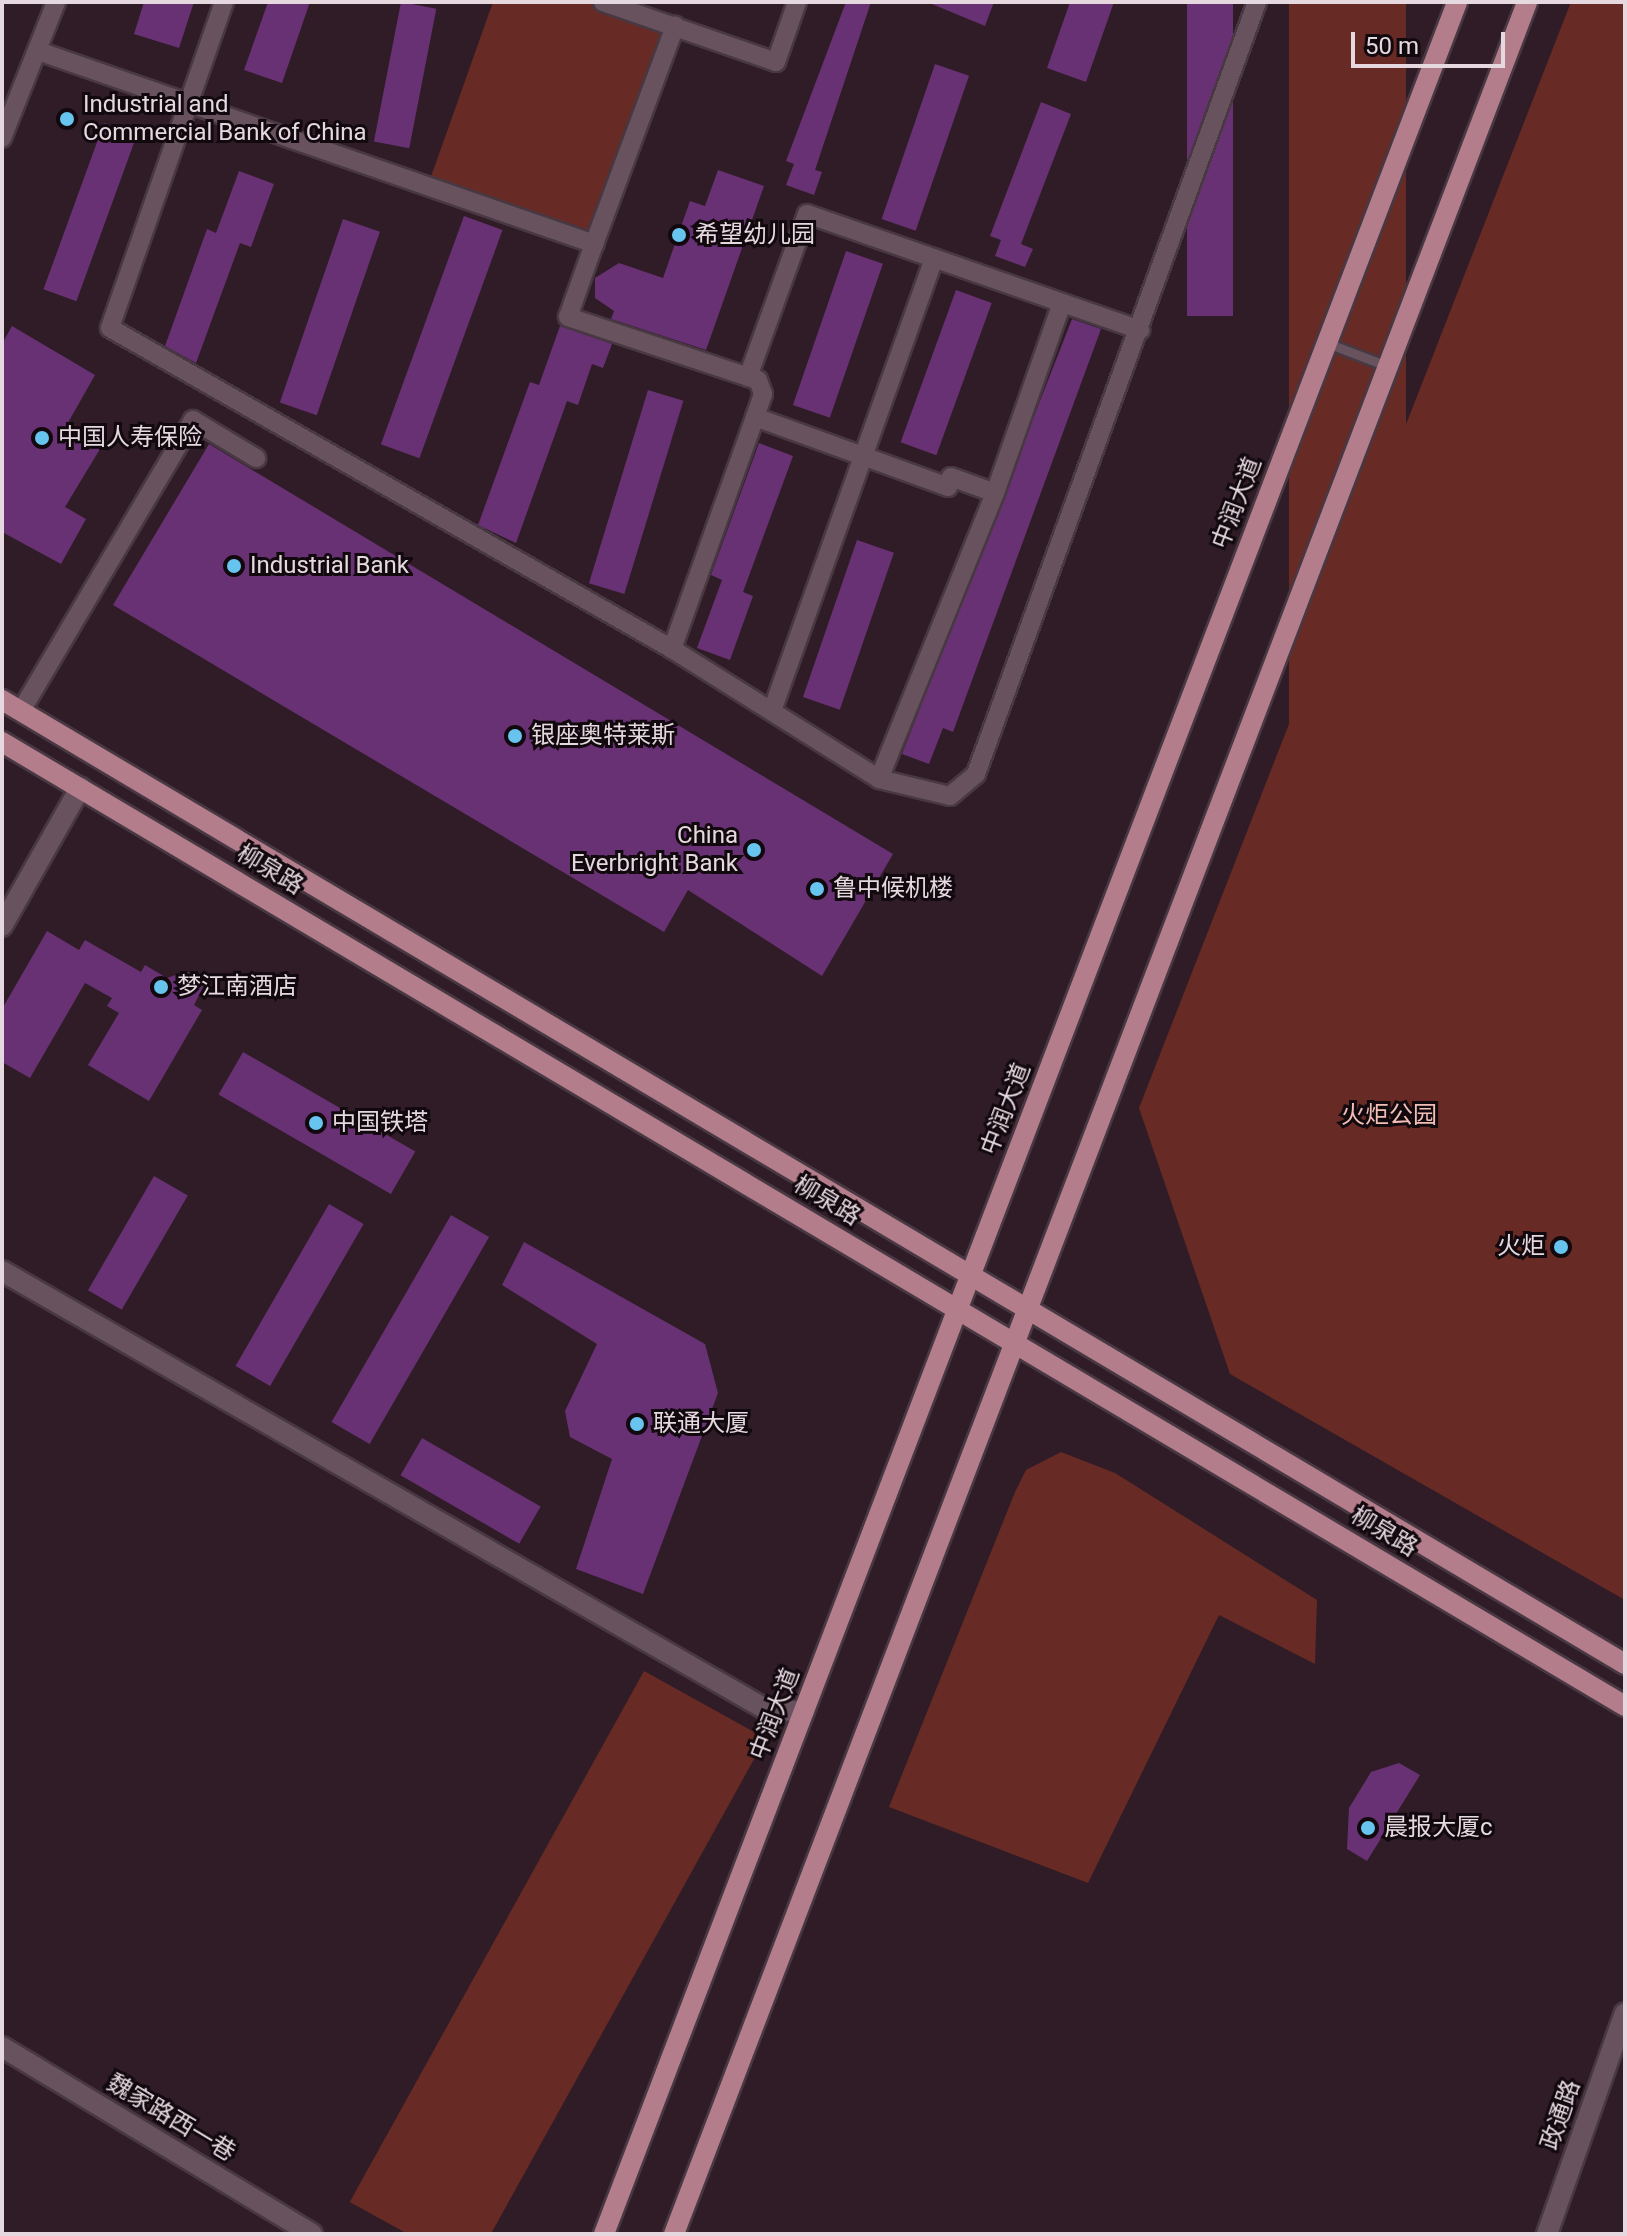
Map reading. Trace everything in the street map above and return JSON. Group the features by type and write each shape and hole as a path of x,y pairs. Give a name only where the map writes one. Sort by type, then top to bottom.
{"main road":[{"name":"中润大道","path":"604,2234 1457,2"},
{"path":"674,2234 1527,2"},
{"name":"柳泉路","path":"2,700 1625,1664"},
{"name":"柳泉路","path":"2,742 1625,1706"}],"street":[{"path":"2,138 56,2"},
{"path":"224,2 110,328 672,649 879,779 950,796 976,774 1257,2"},
{"path":"603,2 776,62 797,2"},
{"path":"672,649 763,394 758,380 568,317 675,26"},
{"path":"38,51 188,108 482,200 594,244"},
{"path":"748,377 807,214 1140,330"},
{"path":"772,711 934,258"},
{"path":"879,779 995,493 1062,303"},
{"path":"755,417 948,487 951,477 995,493"},
{"path":"21,711 193,420 256,458"},
{"path":"2,926 80,788"},
{"path":"2,1271 767,1710 804,1711"},
{"name":"政通路","path":"1547,2234 1625,2013"},
{"name":"魏家路西一巷","path":"2,2047 312,2234"}],"lane":[{"path":"1327,343 1387,366"}],"green space":[{"path":"493,2 603,2 675,26 594,244 428,185"},
{"path":"1289,2 1406,2 1406,898 1289,898"},
{"name":"火炬公园","path":"1571,2 1625,2 1625,1600 1230,1374 1139,1108"},
{"path":"1061,1452 1115,1473 1317,1600 1315,1664 1219,1615 1088,1883 889,1807 1015,1492 1026,1470"},
{"path":"644,1671 766,1738 491,2234 408,2234 350,2202"}],"building":[{"path":"144,2 194,2 179,48 134,34"},
{"path":"268,2 310,2 282,83 244,70"},
{"path":"401,2 436,9 409,148 374,141"},
{"path":"846,2 871,2 815,170 822,172 814,195 786,185 794,164 786,161"},
{"path":"927,2 994,2 985,26"},
{"path":"1070,2 1114,2 1086,82 1047,68"},
{"path":"1187,2 1233,2 1233,316 1187,316"},
{"path":"935,64 969,76 916,231 882,219"},
{"path":"1041,102 1071,114 1021,244 1033,249 1025,267 995,256 1001,240 990,236"},
{"path":"104,123 137,135 76,301 43,289"},
{"path":"718,170 764,186 706,350 611,319 614,311 595,298 595,278 619,263 663,278 690,201 705,206"},
{"path":"239,171 274,184 251,247 240,243 196,363 165,346 207,229 216,233"},
{"path":"464,216 503,230 419,458 381,444"},
{"path":"343,219 380,232 317,415 280,402"},
{"path":"846,251 883,264 830,418 793,405"},
{"path":"956,290 992,303 936,455 901,442"},
{"path":"1072,319 1101,329 953,732 943,728 929,764 902,754"},
{"name":"中国人寿保险","path":"12,326 95,375 65,428 100,449 65,507 86,519 61,564 2,532 2,344"},
{"path":"560,326 612,344 603,368 592,364 578,405 567,401 516,543 478,525 530,382 539,385"},
{"path":"648,390 683,401 624,594 589,583"},
{"path":"759,443 793,456 743,592 753,596 730,660 697,648 722,580 711,575"},
{"path":"209,444 893,854 822,976 688,890 664,932 113,605"},
{"path":"857,540 894,553 840,710 803,697"},
{"path":"47,931 79,950 85,940 141,972 145,965 167,978 187,971 204,985 194,1005 202,1010 149,1101 88,1065 119,1013 107,1006 112,998 85,983 30,1078 2,1062 2,1009"},
{"name":"中国铁塔","path":"243,1052 415,1152 391,1194 219,1094"},
{"path":"154,1176 188,1196 122,1310 88,1290"},
{"path":"329,1204 364,1224 270,1386 236,1366"},
{"path":"451,1215 489,1237 370,1444 331,1422"},
{"name":"联通大厦","path":"524,1242 705,1344 718,1393 643,1594 576,1569 612,1459 570,1437 565,1411 597,1344 502,1285"},
{"path":"422,1438 541,1506 519,1544 400,1475"},
{"name":"晨报大厦c","path":"1399,1763 1420,1775 1367,1861 1347,1849 1349,1808 1371,1772"}],"place":[{"name":"Industrial and Commercial Bank of China","path":"67,119"},
{"name":"希望幼儿园","path":"679,235"},
{"name":"中国人寿保险","path":"42,438"},
{"name":"Industrial Bank","path":"234,566"},
{"name":"银座奥特莱斯","path":"515,736"},
{"name":"China Everbright Bank","path":"754,850"},
{"name":"鲁中候机楼","path":"817,889"},
{"name":"梦江南酒店","path":"161,987"},
{"name":"中国铁塔","path":"316,1123"},
{"name":"火炬","path":"1561,1247"},
{"name":"联通大厦","path":"637,1424"},
{"name":"晨报大厦c","path":"1368,1828"}]}
